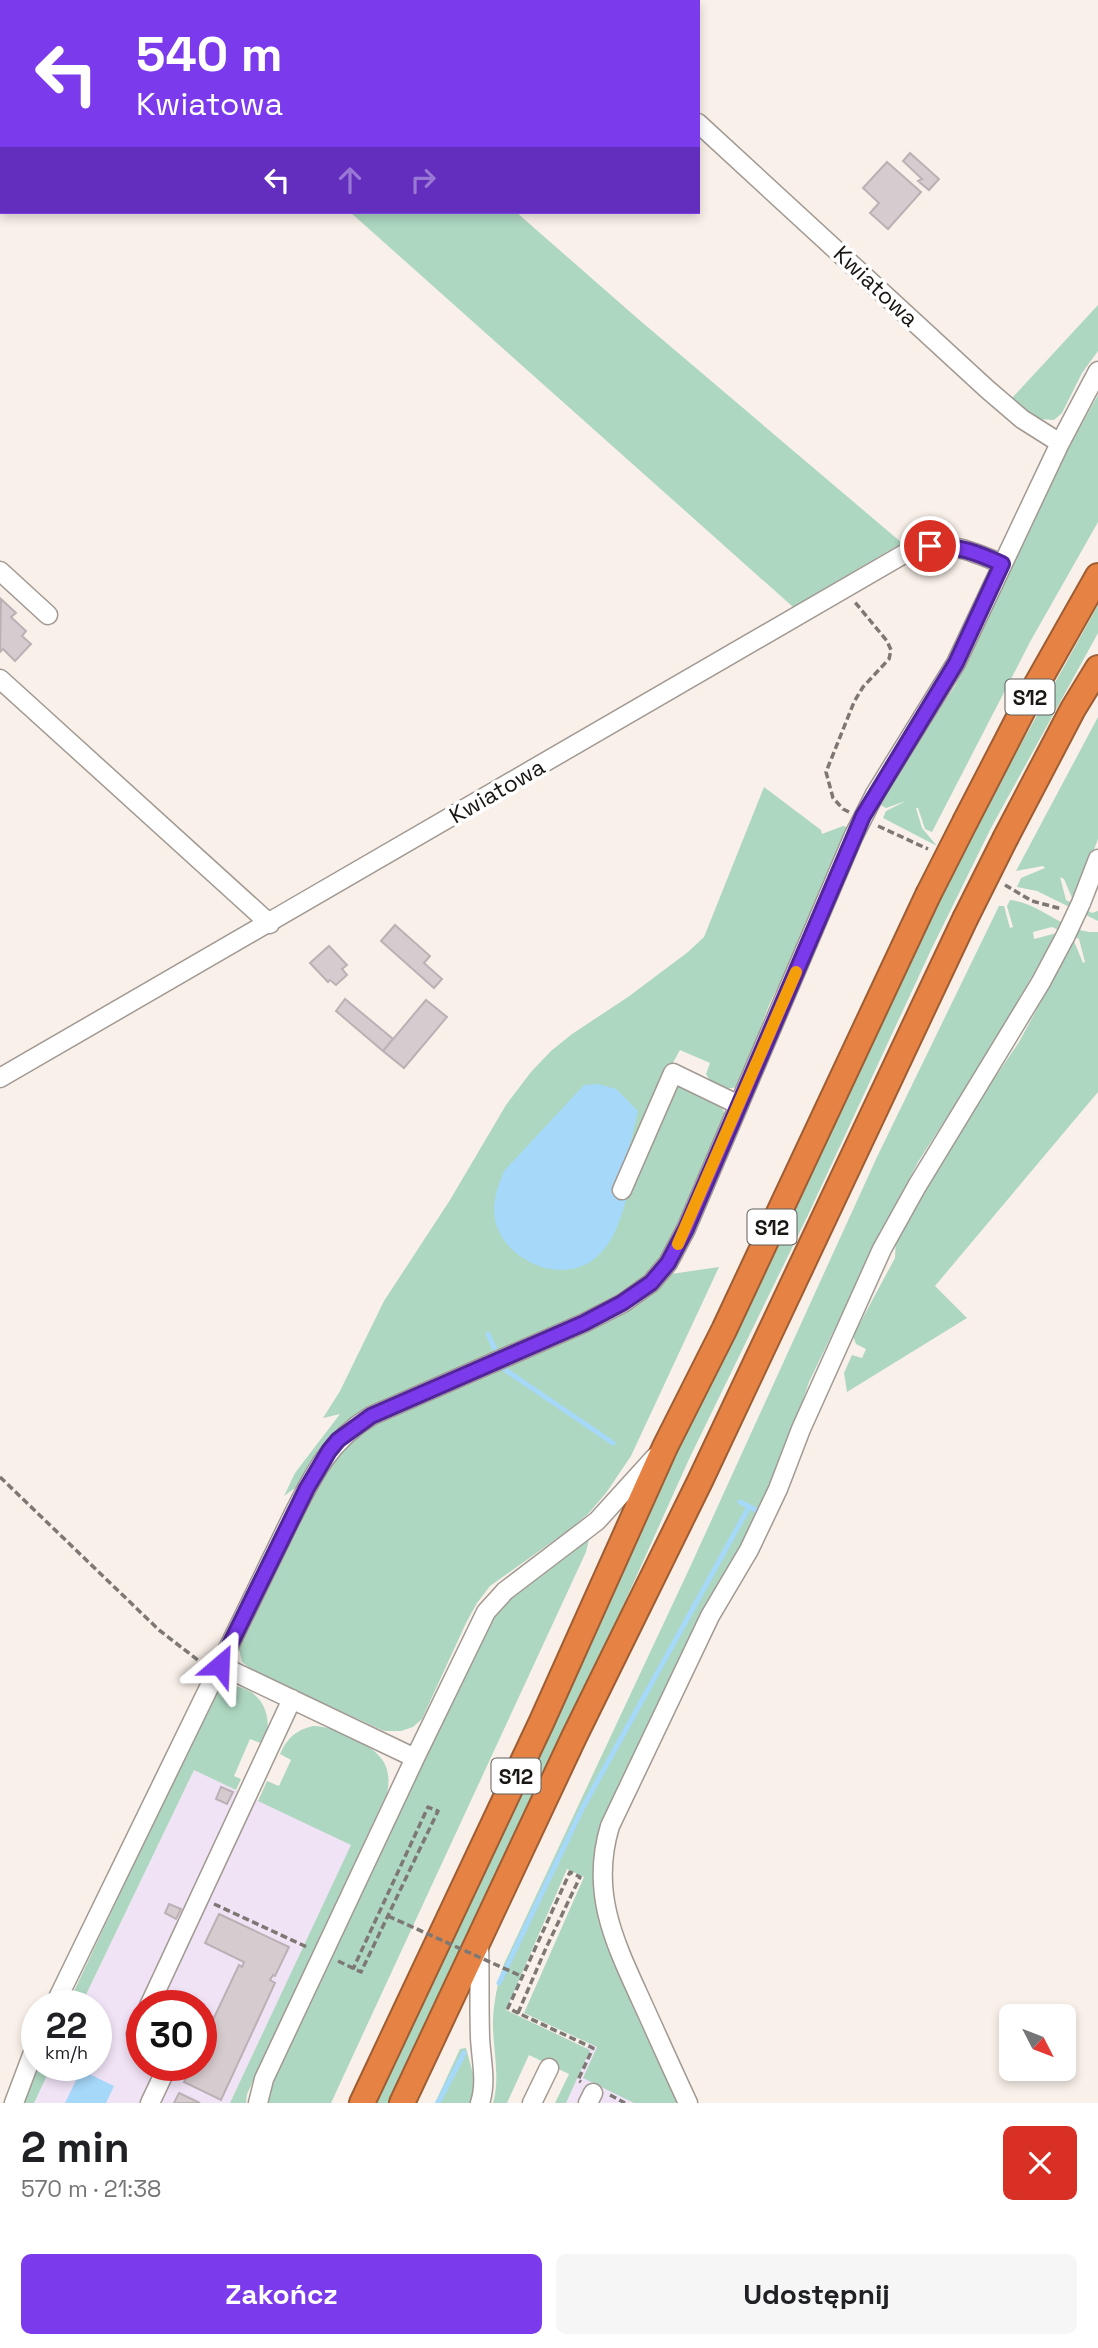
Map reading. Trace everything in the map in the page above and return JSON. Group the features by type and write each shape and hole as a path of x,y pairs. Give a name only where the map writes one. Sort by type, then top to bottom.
{"highway":[{"name":"S12","path":"362,2103 542,1721 665,1447 724,1330 928,895 1029,698 1098,576"},
{"name":"S12","path":"402,2103 574,1737 706,1469 965,919 1073,709 1098,668"}],"street":[{"name":"Kwiatowa","path":"700,125 987,389 1022,419 1059,443"},
{"path":"62,1990 305,1491 338,1440 371,1416 584,1323 622,1303 651,1283 668,1263 686,1229 740,1105 854,835 875,794 956,663 1059,443 1098,371"},
{"name":"Kwiatowa","path":"0,1078 904,554 944,545 970,550 1002,564"},
{"path":"0,571 48,615"},
{"path":"0,678 270,923"},
{"path":"688,2103 616,1944 606,1913 602,1854 610,1826 710,1616 748,1550 778,1489 801,1429 882,1250 917,1186 1041,982 1066,935 1098,859"},
{"path":"622,1190 673,1073 740,1105"},
{"path":"258,2103 264,2080 486,1612 505,1591 597,1521 665,1447"},
{"path":"218,1669 292,1699 415,1758"},
{"path":"156,1990 292,1699"},
{"path":"478,1941 480,2036 484,2074 484,2092 480,2103"},
{"path":"532,2103 549,2068"},
{"path":"14,2103 22,2081"},
{"path":"150,2103 160,2081"}],"path":[{"path":"843,588 891,650 889,659 863,687 854,702 826,772 833,798 843,809 855,815"},
{"path":"868,821 930,850"},
{"path":"1005,885 1032,901 1061,909 1077,909"},
{"path":"0,1477 159,1630 218,1669"},
{"path":"198,1896 353,1969 361,1972 438,1811 428,1807 353,1969"},
{"path":"519,2013 580,1877 570,1872 508,2008 593,2048 579,2080"},
{"path":"388,1916 521,1976"}],"shaded area":[{"path":"194,1770 352,1845 230,2103 34,2103 44,2081 112,2081 112,1990 88,1990"},
{"path":"593,2033 668,2103 561,2103"}],"green space":[{"path":"352,214 518,214 902,543 793,607"},
{"path":"1098,305 1098,351 1082,373 1062,413 1054,420 1038,419 1012,398"},
{"path":"1098,395 1098,522 1030,642 932,832 925,829 916,808 922,828 937,846 883,818 886,811 906,801 886,808 879,804 906,758 955,686 1071,443"},
{"path":"1098,605 1098,633 991,828 931,950 808,1215 690,1457 567,1731 389,2103 375,2103 555,1721 675,1453 796,1207 918,943 979,820"},
{"path":"1098,717 1098,839 1075,900 1064,879 1060,877 1066,900 1092,913 1098,911 1098,921 1037,891 1017,887 1021,878 1045,868 1043,866 1016,871"},
{"path":"764,787 821,830 822,834 843,826 850,828 788,971 773,997 741,1085 725,1089 717,1086 706,1074 710,1063 680,1050 665,1077 718,1105 725,1116 674,1241 653,1273 621,1298 373,1407 343,1425 326,1442 298,1486 284,1496 295,1473 340,1414 323,1418 340,1391 384,1301 450,1200 506,1105 551,1051 628,997 704,937"},
{"path":"1010,900 1022,902 1075,928 1098,932 1098,1092 935,1286 967,1318 847,1392 844,1373 852,1355 862,1358 866,1349 856,1344 853,1336 895,1258 896,1236 943,1153 1019,1042 1074,941 1083,963 1085,962 1079,939 1052,927 1033,932 1034,939 1057,933 986,1056 918,1162 861,1274 809,1382 777,1477 598,1848 593,1878 605,1936 630,1998 637,2005 679,2103 634,2103 583,2078 597,2047 524,2013 584,1877 567,1869 506,2010 590,2050 566,2103 555,2103 569,2074 529,2055 507,2103 493,2103 496,2082 494,2012 504,1964 691,1565 877,1157 999,906 1004,906 1010,928 1013,927 1007,906"},
{"path":"719,1267 631,1456 588,1514 490,1586 466,1623 422,1719 413,1727 401,1731 384,1731 255,1672 242,1662 238,1645 313,1493 342,1446 382,1418 634,1307 649,1297 671,1274"},
{"path":"589,1539 586,1552 331,2103 266,2103 267,2095 491,1616 513,1595"},
{"path":"230,1686 241,1687 257,1697 263,1705 268,1724 263,1744 250,1739 234,1776 241,1779 236,1790 194,1770 88,1990 75,1990 215,1692"},
{"path":"313,1726 336,1731 375,1752 388,1773 387,1793 247,2094 246,2103 230,2103 351,1845 258,1801 267,1781 279,1786 291,1760 280,1754 286,1743 297,1732"},
{"path":"466,2048 475,2081 471,2103 435,2103 460,2049"},
{"path":"32,2081 44,2081 34,2103 22,2103"}],"water":[{"path":"598,1084 616,1089 638,1111 620,1188 628,1193 620,1220 607,1245 594,1259 566,1270 537,1265 511,1249 502,1237 494,1210 499,1184 504,1171 584,1085"},
{"path":"76,2081 104,2081 114,2086 106,2103 65,2103"}],"building":[{"path":"910,153 939,179 929,190 918,181 922,179 903,161"},
{"path":"887,162 921,192 888,229 870,213 879,203 863,188"},
{"path":"1,599 16,613 11,617 26,631 22,636 31,644 15,661 3,649 0,652"},
{"path":"395,925 430,956 424,963 442,979 434,988 381,941"},
{"path":"329,946 347,965 342,969 347,975 336,985 330,980 328,982 310,963"},
{"path":"345,999 393,1039 383,1051 336,1011"},
{"path":"426,1000 447,1017 404,1068 383,1051"},
{"path":"221,1787 233,1792 227,1804 216,1799"},
{"path":"169,1904 181,1909 176,1919 165,1913"},
{"path":"219,1914 289,1947 275,1976 270,1980 275,1983 221,2100 184,2082 217,2081 217,2011 239,1965 242,1967 244,1962 205,1943"},
{"path":"179,2093 200,2103 174,2103"}],"waterway":[{"path":"488,1334 504,1369 613,1443"},
{"path":"740,1502 756,1510"},
{"path":"499,1983 582,1809 749,1507"},
{"path":"438,2103 464,2053"}],"slow traffic":[{"path":"678,1244 796,972"}],"route":[{"path":"220,1665 316,1471 329,1451 348,1431 371,1416 401,1402 584,1323 622,1303 651,1283 668,1263 686,1229 732,1124 863,816 956,663 1002,564 970,550 944,545 930,546"}]}
